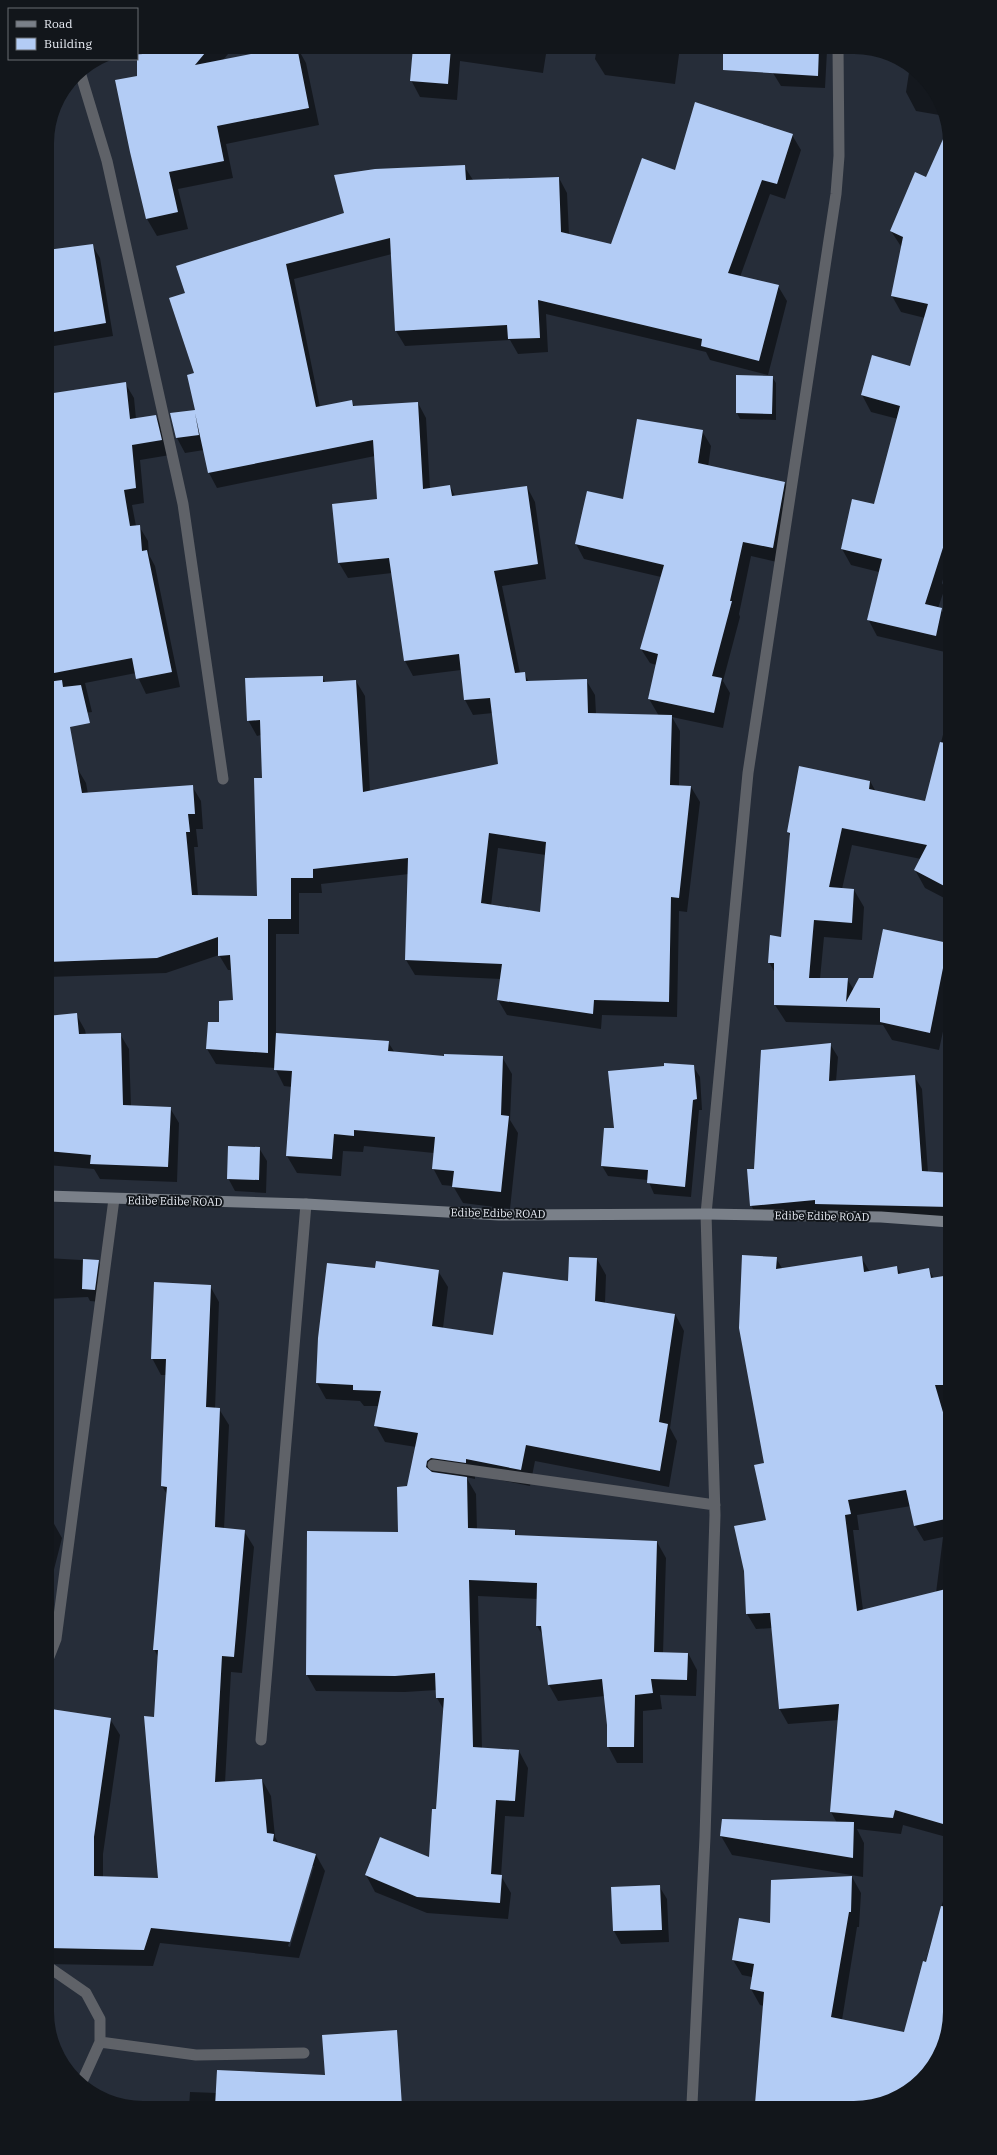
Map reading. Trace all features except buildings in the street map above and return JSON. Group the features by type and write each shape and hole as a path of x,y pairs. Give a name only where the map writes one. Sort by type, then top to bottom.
{"main road":[{"name":"Edibe Edibe ROAD","path":"54,1196 306,1204 499,1214 706,1214 881,1217 943,1221"}],"street":[{"path":"692,2101 705,1837 715,1505 706,1214 748,773 836,194 839,156 838,54"},
{"path":"82,78 107,161 183,504 223,779"},
{"path":"54,1644 56,1639 114,1199"},
{"path":"261,1740 306,1204"},
{"path":"433,1465 715,1505"},
{"path":"54,1971 86,1993 100,2019 100,2042 84,2079"},
{"path":"100,2042 196,2055 304,2053"}]}
